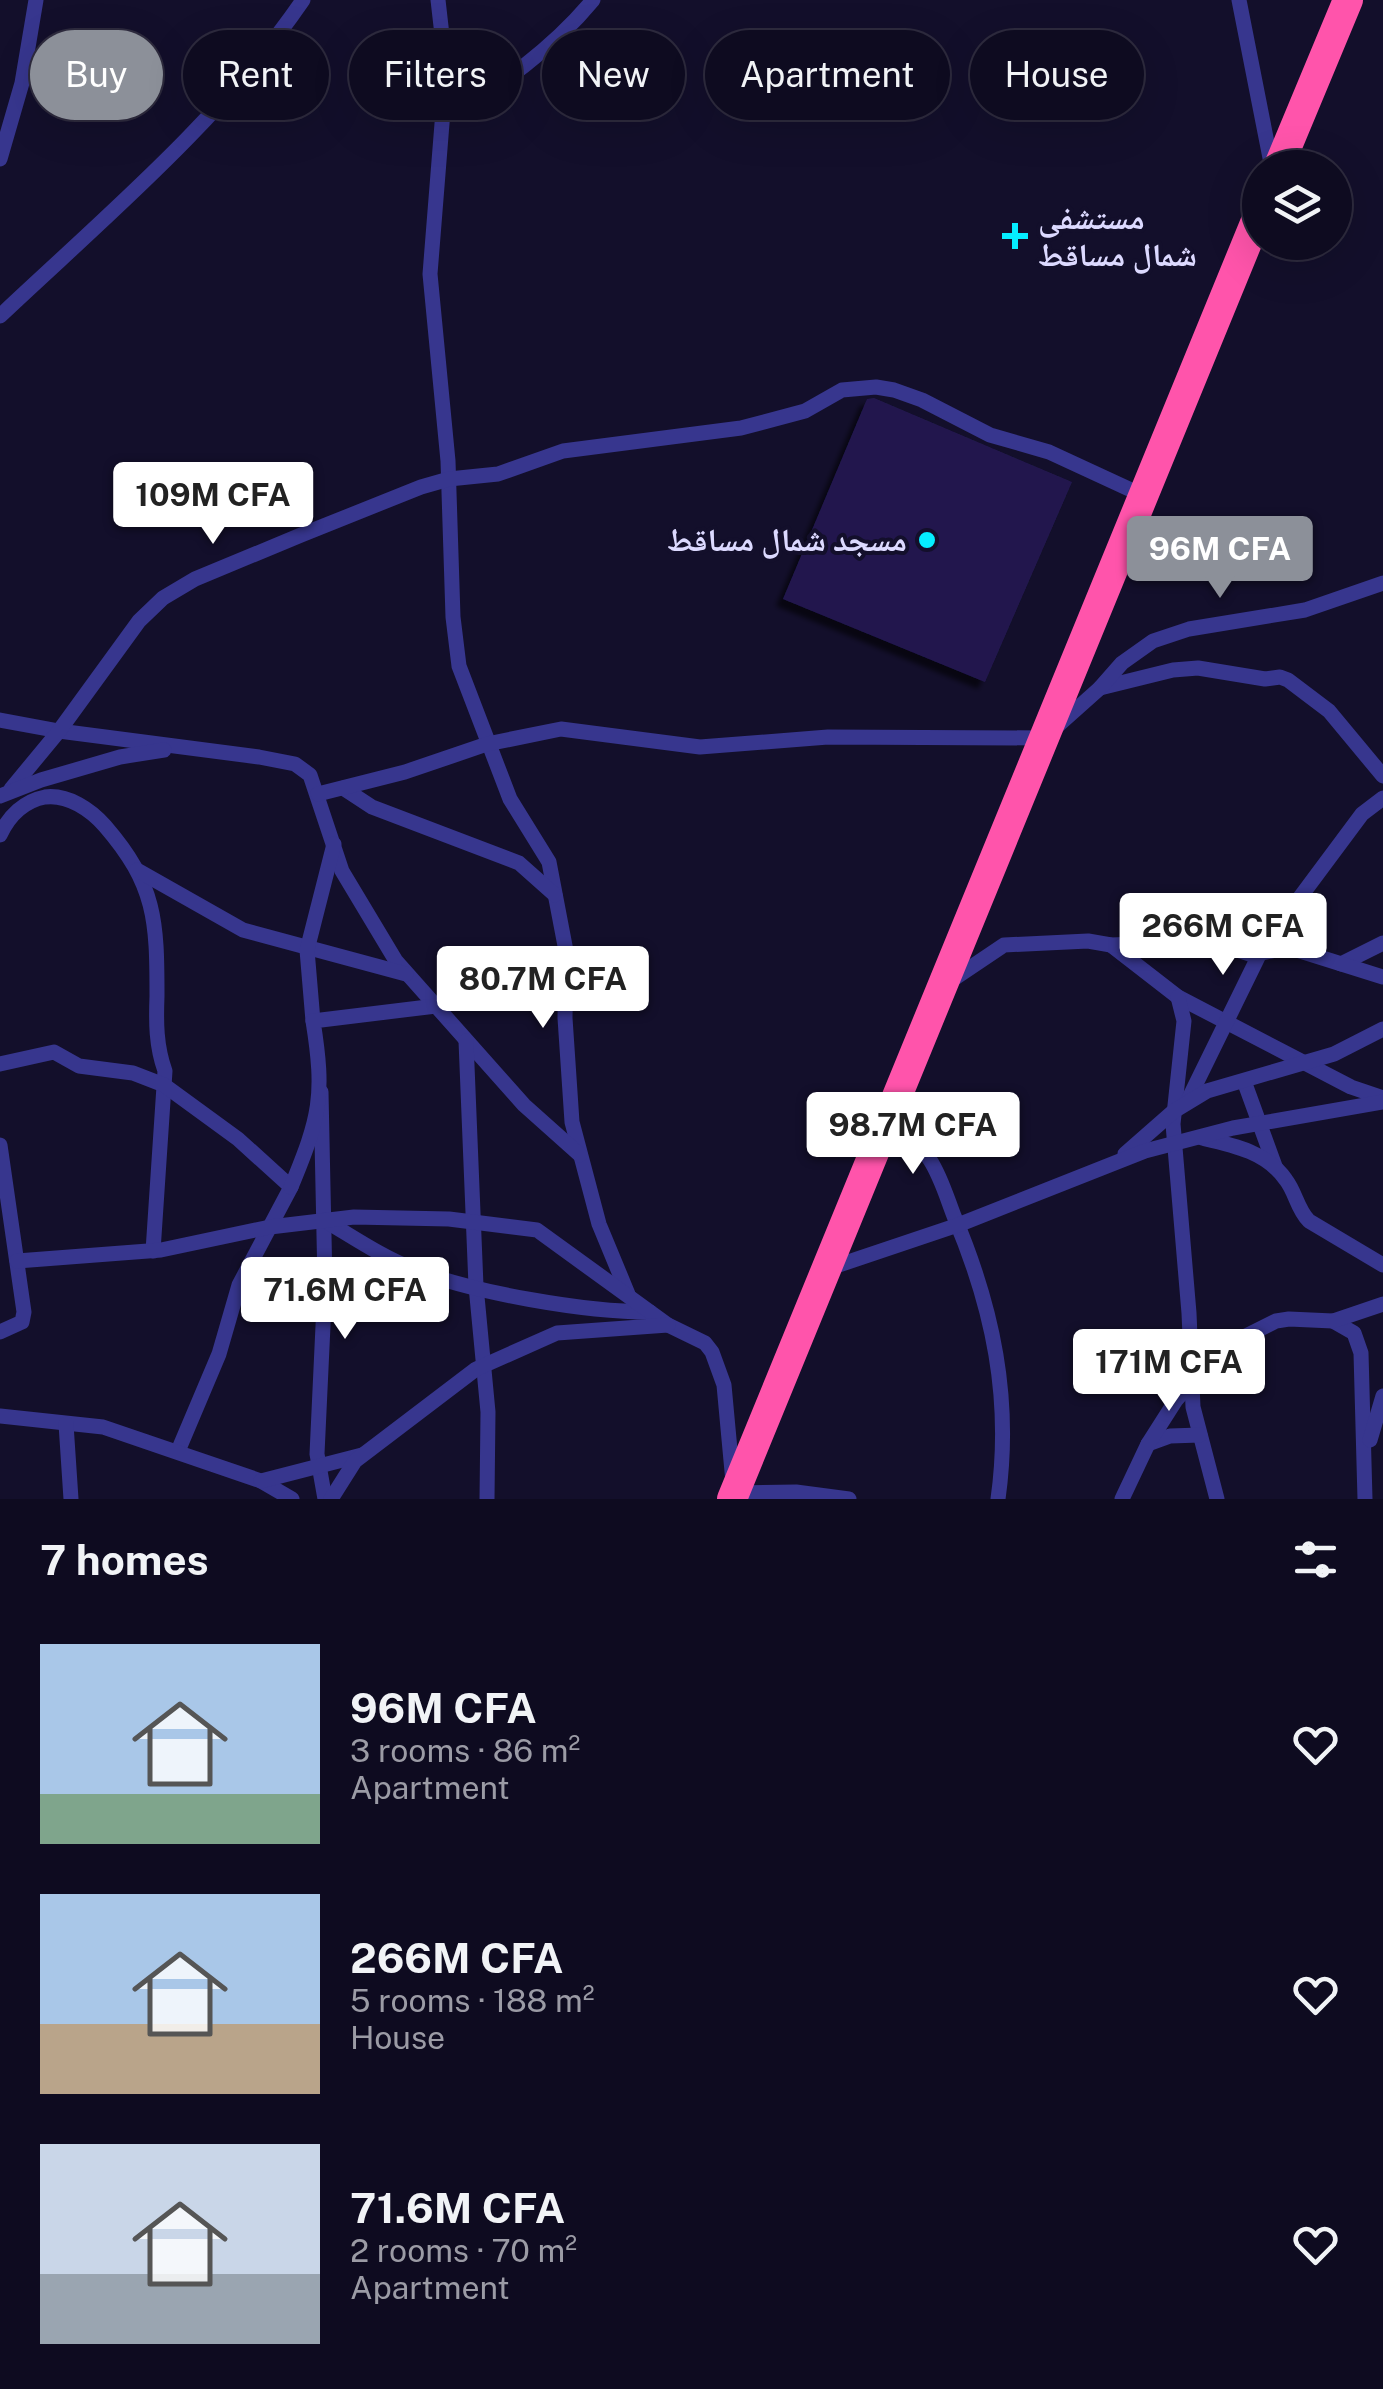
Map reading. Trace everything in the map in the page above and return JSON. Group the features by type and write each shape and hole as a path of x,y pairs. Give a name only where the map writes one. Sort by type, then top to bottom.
{"highway":[{"path":"1283,150 1348,0"},
{"path":"733,1496 1242,254"}],"street":[{"path":"0,159 22,82 36,0"},
{"path":"0,316 169,158 244,77 303,0"},
{"path":"438,0 441,30"},
{"path":"522,67 593,0"},
{"path":"1238,0 1271,150"},
{"path":"442,120 430,274 449,480 457,654 510,799 543,850 566,951 569,1103 599,1224 628,1294"},
{"path":"6,792 59,731 140,621 162,598 195,579 421,487 498,474 562,450 740,428 805,412 842,390 876,387 922,400 952,418 1049,452 1142,495"},
{"path":"318,794 405,772 487,744 561,729 700,748 828,737 1044,738 1122,663 1153,641 1189,629 1305,610 1383,583"},
{"path":"1100,688 1173,670 1198,668 1280,677 1329,712 1383,776"},
{"path":"0,716 59,731 295,764 310,775 342,871 373,927 466,1041 524,1105 581,1157"},
{"path":"6,792 120,758 178,747"},
{"path":"41,798 66,777"},
{"path":"66,777 79,804"},
{"path":"342,788 372,807 519,863 555,895"},
{"path":"0,834 10,817 41,798 79,804 98,818 143,878 155,921 156,1031 165,1071 154,1251"},
{"path":"1188,1100 1260,954 1362,814 1383,798"},
{"path":"328,1499 318,1467 324,1220 321,1092 308,946 334,844"},
{"path":"137,870 232,926 408,974"},
{"path":"943,986 1004,945 1088,940 1110,945 1210,940 1240,952 1297,950 1383,977"},
{"path":"1341,964 1383,943"},
{"path":"1110,945 1178,996 1304,1064 1383,1100"},
{"path":"1178,996 1184,1021 1174,1145 1191,1381 1217,1499"},
{"path":"313,1021 436,1006"},
{"path":"1118,1160 1188,1100 1334,1054 1383,1029"},
{"path":"466,1041 476,1286 488,1412 487,1499"},
{"path":"0,1064 54,1052 79,1066 133,1073 164,1085 238,1139 291,1187"},
{"path":"1244,1081 1275,1167"},
{"path":"178,1451 219,1354 239,1285 291,1187 316,1122 321,1092"},
{"path":"826,1269 958,1226 1118,1160 1261,1122 1383,1100"},
{"path":"890,1114 931,1162 982,1290 997,1352 1005,1440 998,1499"},
{"path":"1200,1137 1244,1148 1275,1167 1309,1222 1383,1266"},
{"path":"0,1145 22,1322 0,1332"},
{"path":"17,1261 154,1251 270,1228 373,1216 537,1230 668,1325 705,1343 720,1367 733,1496 796,1492 849,1499"},
{"path":"324,1220 412,1269 476,1286 619,1312 650,1312"},
{"path":"1122,1499 1148,1444 1191,1381 1222,1348 1262,1326 1289,1319 1334,1321 1383,1304"},
{"path":"1334,1321 1354,1333 1358,1341 1366,1454 1364,1499"},
{"path":"328,1499 349,1468 441,1393 482,1366 557,1334 668,1325"},
{"path":"1366,1454 1383,1396"},
{"path":"0,1416 103,1427 261,1480 292,1499"},
{"path":"66,1424 71,1499"},
{"path":"1148,1444 1170,1436 1200,1435"},
{"path":"261,1480 366,1454"}],"building":[{"name":"مسجد شمال مساقط","path":"874,398 1072,482 985,682 783,599 867,399"}],"place":[{"name":"مستشفى شمال مساقط","path":"1015,236"},
{"name":"مسجد شمال مساقط","path":"927,540"}]}
